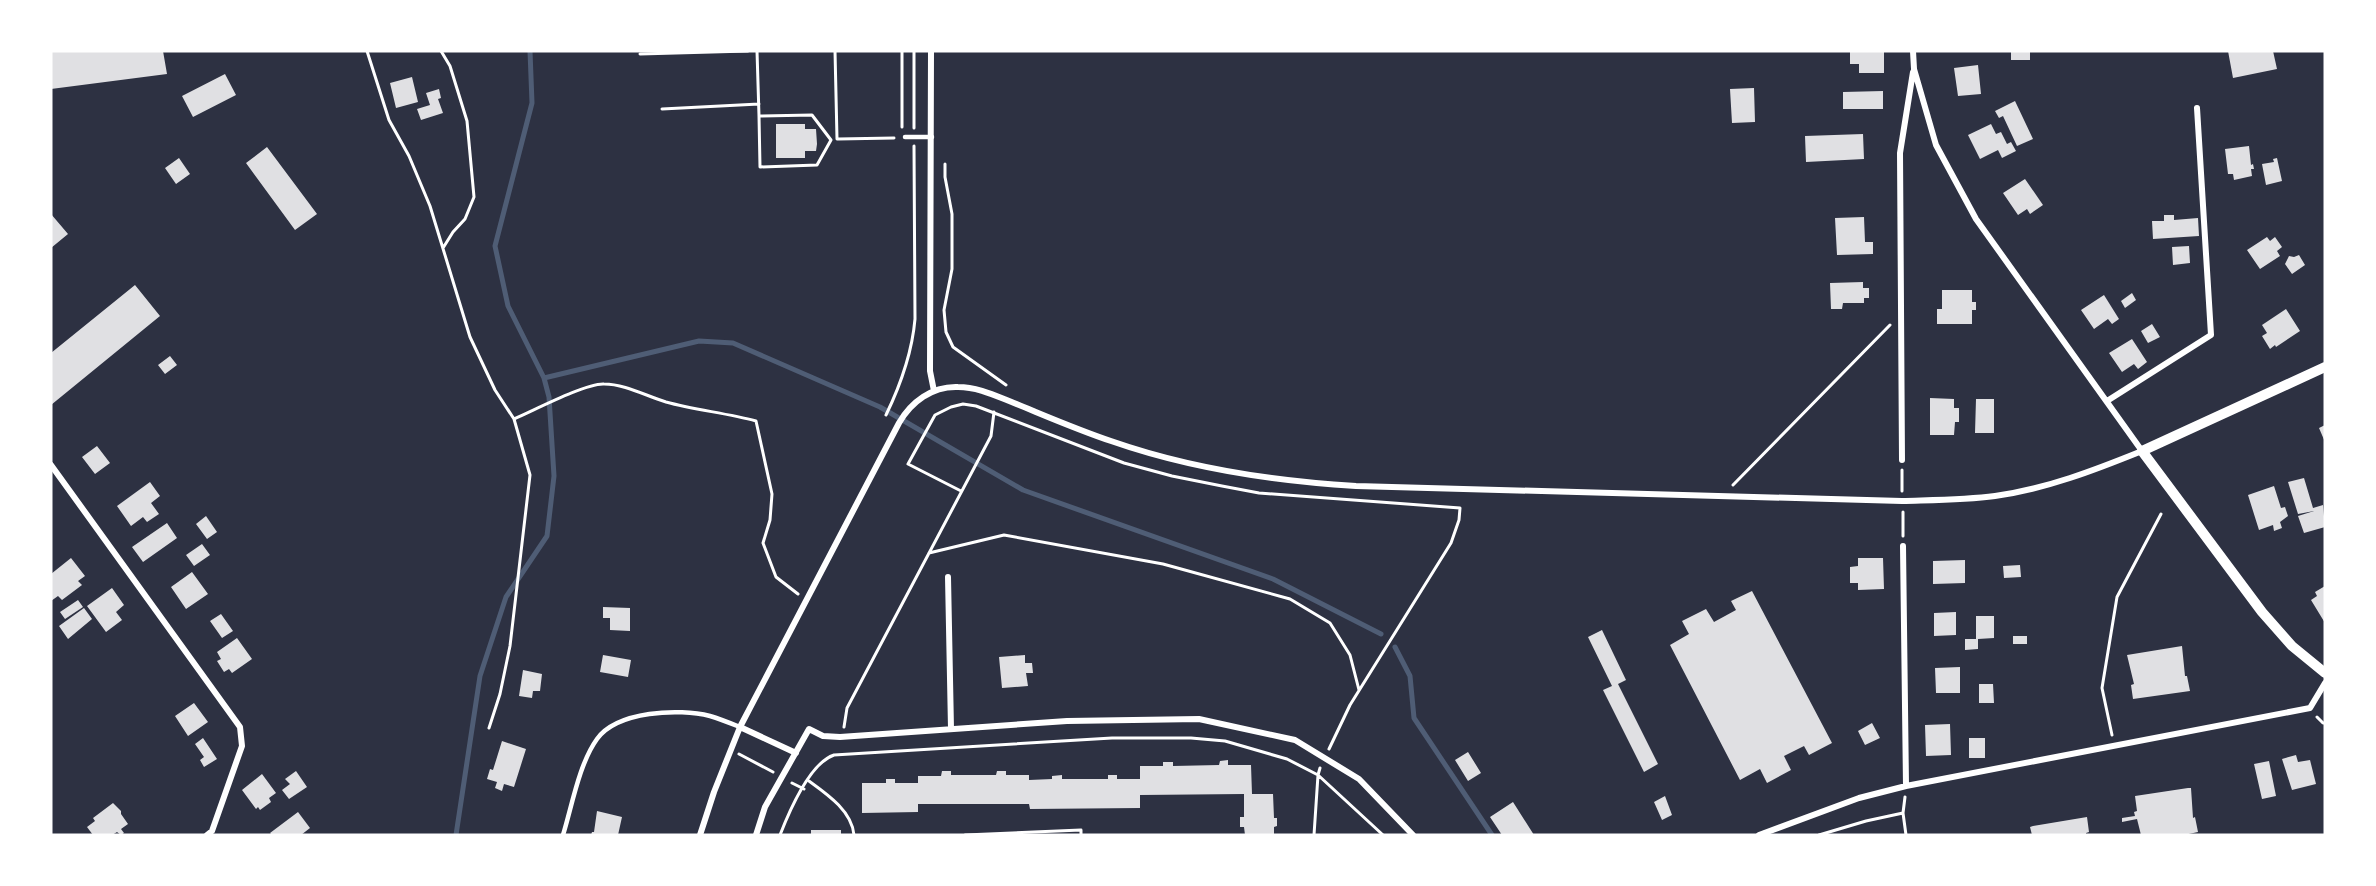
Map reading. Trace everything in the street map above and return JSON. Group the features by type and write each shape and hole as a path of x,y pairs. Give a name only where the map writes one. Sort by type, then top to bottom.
{"street":[{"path":"931,51 930,371 934,391"},
{"path":"1902,460 1900,153 1914,69 1913,51"},
{"path":"1914,69 1936,145 1976,219 2142,451 2262,612 2292,646 2325,673"},
{"path":"2107,401 2211,335 2197,108"},
{"path":"700,835 740,727 904,416 920,399 934,391 951,387 976,389 1110,441 1167,459 1224,472 1294,482 1368,487 1902,501 1996,496 2084,474 2142,451 2325,367"},
{"path":"51,465 240,727 242,746 212,831 207,835"},
{"path":"1903,546 1906,786"},
{"path":"948,577 951,729"},
{"path":"1759,835 1859,798 1906,786 2310,708 2325,683"},
{"path":"756,835 765,807 808,729 823,736 840,737 1067,721 1199,719 1295,740 1359,779 1413,835"},
{"path":"740,727 796,753"}],"lane":[{"path":"904,137 932,137"},
{"path":"563,835 590,751 599,736 612,726 639,716 676,713 709,716 740,727"}],"path":[{"path":"367,51 389,120 409,156 430,206 470,337 495,390 514,419 530,475 510,646 500,694 489,728"},
{"path":"441,51 450,66 467,121 474,197 465,219 443,248"},
{"path":"640,54 748,51"},
{"path":"757,51 760,167 817,165 831,140"},
{"path":"835,51 837,139"},
{"path":"831,140 904,137 902,51"},
{"path":"886,415 903,377 912,346 915,319 914,51"},
{"path":"662,109 759,104"},
{"path":"759,116 812,115 831,140"},
{"path":"945,164 945,177 952,214 952,269 944,310 946,332 953,347 1006,385"},
{"path":"1722,496 1902,313"},
{"path":"514,419 603,383 638,391 666,402 756,421 772,494 770,520 763,543 776,577 807,600"},
{"path":"962,491 908,464 929,423 942,410 963,404 994,412 1124,463 1172,476 1259,493 1460,508 1459,520 1451,543 1359,690 1324,758 1318,775 1314,835"},
{"path":"834,755 847,708 992,435 994,412"},
{"path":"1902,460 1903,546"},
{"path":"2114,746 2102,688 2116,597 2161,514"},
{"path":"928,553 1004,535 1163,564 1290,599 1330,623 1350,655 1359,690"},
{"path":"780,835 809,781 822,762 834,755 1112,738 1191,738 1225,741 1287,759 1318,775 1383,835"},
{"path":"731,750 804,789"},
{"path":"809,781 839,806 854,826 854,835"},
{"path":"1906,786 1903,813 1906,835"},
{"path":"1819,835 1903,813"},
{"path":"965,835 1081,830 1081,835"}],"building":[{"path":"51,51 163,51 167,74 51,89"},
{"path":"1850,51 1884,51 1884,73 1859,73 1859,64 1850,64"},
{"path":"2011,51 2030,51 2030,60 2011,60"},
{"path":"2228,51 2273,51 2277,69 2233,78"},
{"path":"1978,65 1981,94 1958,96 1954,68"},
{"path":"225,74 236,95 193,117 182,96"},
{"path":"412,77 418,102 396,108 390,83"},
{"path":"1754,88 1755,122 1732,123 1730,89"},
{"path":"439,89 441,98 438,99 443,113 421,120 417,109 430,105 426,93"},
{"path":"1883,91 1883,109 1843,109 1843,92"},
{"path":"2015,101 2033,139 2017,146 2003,116 1999,118 1995,111"},
{"path":"776,124 805,124 805,129 816,129 816,151 805,151 805,158 776,158"},
{"path":"1991,124 1996,134 2001,132 2007,144 2011,142 2016,151 2002,158 1998,150 1980,159 1968,135"},
{"path":"1863,134 1864,159 1806,162 1805,136"},
{"path":"2249,146 2251,165 2253,164 2254,169 2251,169 2252,176 2234,180 2233,174 2228,174 2225,149"},
{"path":"267,147 317,214 295,230 246,163"},
{"path":"179,158 190,174 176,184 165,168"},
{"path":"2277,158 2282,181 2266,185 2262,164 2274,162 2273,159"},
{"path":"2025,179 2043,205 2030,214 2027,209 2018,215 2003,193"},
{"path":"51,214 68,234 51,248"},
{"path":"2164,215 2174,215 2174,220 2198,218 2199,236 2153,239 2152,221 2164,221"},
{"path":"1864,217 1865,242 1873,242 1873,254 1837,255 1835,218"},
{"path":"2267,237 2270,241 2275,237 2282,247 2277,251 2280,256 2260,269 2247,250"},
{"path":"2189,246 2190,263 2173,265 2172,247"},
{"path":"2299,255 2305,265 2292,274 2285,264 2289,256"},
{"path":"1863,282 1863,288 1869,288 1869,298 1864,298 1864,303 1843,303 1842,309 1831,309 1830,283"},
{"path":"135,285 160,316 51,405 51,353"},
{"path":"1942,290 1972,290 1972,302 1976,302 1976,310 1972,310 1972,324 1937,324 1937,309 1942,309"},
{"path":"2132,293 2136,300 2125,308 2121,301"},
{"path":"2104,295 2119,319 2112,324 2108,319 2094,329 2081,310"},
{"path":"2286,309 2300,331 2270,349 2262,336 2267,333 2262,325"},
{"path":"2152,324 2160,337 2148,343 2141,331"},
{"path":"2132,339 2147,362 2138,369 2134,364 2122,372 2109,353"},
{"path":"170,356 177,365 165,374 158,365"},
{"path":"1930,398 1954,399 1954,408 1959,408 1959,422 1955,422 1954,435 1930,435"},
{"path":"1976,399 1994,399 1994,433 1975,433"},
{"path":"2325,425 2325,442 2319,428"},
{"path":"97,446 110,463 95,474 82,457"},
{"path":"2304,478 2313,508 2323,505 2325,527 2304,533 2298,516 2314,511 2298,514 2288,482"},
{"path":"150,482 160,496 151,503 159,514 147,522 143,517 131,526 117,506"},
{"path":"2274,486 2281,508 2285,507 2288,516 2280,522 2282,528 2274,531 2273,525 2259,530 2248,495"},
{"path":"206,516 217,532 207,539 196,524"},
{"path":"167,523 177,538 143,562 132,547"},
{"path":"202,544 210,555 194,566 186,555"},
{"path":"71,558 85,576 78,581 82,585 62,600 58,596 51,601 51,574"},
{"path":"1858,558 1883,558 1884,589 1858,590 1858,583 1850,583 1850,567 1858,566"},
{"path":"1965,560 1965,583 1933,584 1933,561"},
{"path":"2020,565 2021,577 2004,578 2003,566"},
{"path":"192,572 208,594 186,609 171,587"},
{"path":"2325,586 2325,623 2311,600 2317,596 2315,592"},
{"path":"112,588 124,605 116,612 122,620 106,632 87,606"},
{"path":"1752,591 1832,743 1809,755 1804,746 1784,756 1791,770 1767,783 1760,769 1740,780 1670,645 1689,634 1682,621 1706,609 1714,622 1736,610 1731,601"},
{"path":"78,600 83,607 65,619 60,612"},
{"path":"603,607 630,608 630,631 610,630 610,618 603,618"},
{"path":"84,608 92,619 68,639 59,626"},
{"path":"1956,612 1956,635 1934,636 1934,613"},
{"path":"221,614 233,631 222,638 210,621"},
{"path":"1976,616 1994,616 1994,638 1978,639 1978,649 1965,650 1965,639 1976,639"},
{"path":"1602,630 1626,680 1618,684 1658,764 1644,772 1603,690 1612,686 1588,637"},
{"path":"2013,636 2027,636 2027,644 2013,644"},
{"path":"237,638 252,659 232,673 229,669 224,672 217,661 221,659 217,652"},
{"path":"2182,646 2185,676 2187,676 2190,691 2133,699 2131,685 2134,684 2127,655"},
{"path":"603,655 631,660 628,677 600,672"},
{"path":"1025,655 1025,663 1032,663 1033,673 1026,673 1028,686 1002,688 999,657"},
{"path":"1960,667 1960,693 1936,693 1935,668"},
{"path":"523,670 542,674 540,691 533,691 532,698 519,696"},
{"path":"1979,684 1993,684 1994,703 1979,703"},
{"path":"194,703 208,722 188,736 175,716"},
{"path":"1872,723 1880,738 1865,745 1858,731"},
{"path":"1950,724 1951,755 1926,756 1925,725"},
{"path":"203,738 217,759 204,767 200,760 204,757 195,744"},
{"path":"1969,738 1985,738 1985,758 1969,758"},
{"path":"502,741 526,749 514,787 504,784 502,791 495,788 497,782 487,779 490,769 493,770"},
{"path":"1468,752 1481,773 1468,781 1455,760"},
{"path":"2296,755 2298,762 2310,760 2316,784 2292,790 2282,759"},
{"path":"1228,760 1228,765 1251,765 1252,794 1273,794 1274,818 1277,818 1274,835 1245,835 1244,827 1240,827 1240,817 1244,817 1244,794 1140,795 1140,808 1030,809 1029,804 918,804 918,812 862,813 862,783 886,783 886,779 895,779 895,783 918,783 918,776 941,776 942,771 951,771 951,775 996,775 997,771 1006,771 1006,775 1029,775 1029,780 1052,779 1052,776 1062,775 1062,779 1108,779 1108,775 1117,775 1117,779 1140,779 1140,766 1163,766 1163,762 1173,762 1173,766 1219,765 1220,761"},
{"path":"2269,761 2276,796 2262,799 2254,764"},
{"path":"296,771 307,787 289,799 282,790 290,784 285,779"},
{"path":"262,774 276,793 269,798 271,802 260,810 258,807 256,809 242,790"},
{"path":"2191,788 2193,818 2195,817 2198,832 2184,835 2141,835 2137,819 2122,822 2122,818 2135,816 2134,812 2137,811 2135,796"},
{"path":"1665,796 1672,815 1662,820 1654,802"},
{"path":"1513,802 1534,835 1502,835 1490,817"},
{"path":"113,803 121,811 128,824 121,829 124,833 121,835 117,832 112,835 93,835 87,827 95,821 93,818"},
{"path":"597,811 622,817 618,835 591,835 594,832"},
{"path":"298,812 310,828 301,835 272,835 270,833"},
{"path":"2087,817 2089,832 2086,835 2032,835 2030,827 2033,826"},
{"path":"811,830 841,830 841,835 811,835"}],"waterway":[{"path":"456,835 480,676 506,597 547,536 554,476 549,397 544,378 508,306 495,246 532,103 530,51"},
{"path":"544,378 699,341 733,343 880,407 1023,490 1273,579 1381,634"},
{"path":"1395,647 1410,676 1414,718 1492,835"}]}
